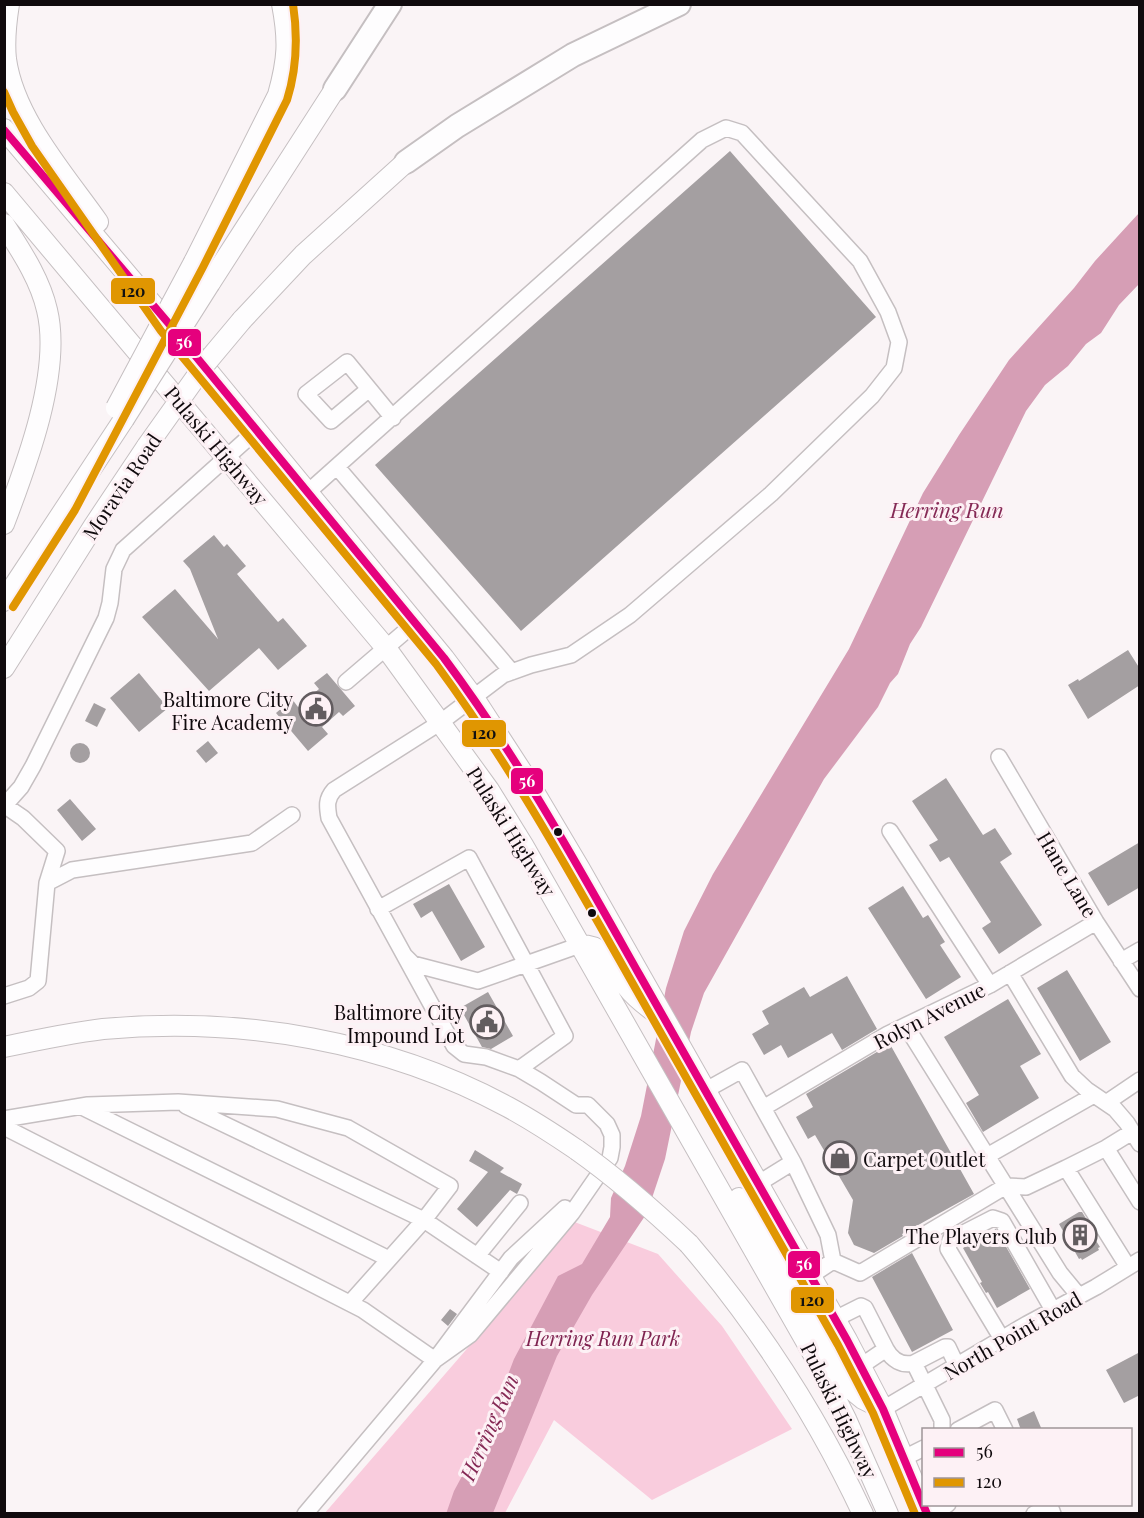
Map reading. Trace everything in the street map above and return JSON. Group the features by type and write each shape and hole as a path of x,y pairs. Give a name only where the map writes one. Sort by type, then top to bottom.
{"highway":[{"path":"335,89 390,4"},
{"path":"406,162 457,126 573,55 679,4"}],"main road":[{"path":"9,4 5,31 6,60 22,112 170,325"},
{"path":"120,414 278,95 286,66 288,35 282,4"},
{"path":"120,414 210,283 335,89"},
{"name":"Pulaski Highway","path":"4,129 170,325 474,698 548,814 812,1275 883,1409 922,1502"},
{"name":"Moravia Road","path":"4,669 147,446 207,363 242,320 303,255 406,162"},
{"name":"Pulaski Highway","path":"4,193 386,648 495,799 812,1353 846,1419 888,1514"},
{"path":"4,224 40,288 47,310 50,332 50,360 46,387 30,449 4,524"},
{"name":"Moravia Road","path":"4,601 66,505 120,414"},
{"path":"580,945 592,945 601,950 642,1004 667,1021"},
{"path":"4,1047 101,1029 144,1026 224,1027 282,1033 332,1042 385,1057 434,1073 507,1106 578,1150 612,1175 647,1203 689,1244 720,1281 790,1380 828,1444 863,1514"},
{"path":"696,1148 740,1198 771,1246 852,1390 863,1399 883,1409"}],"street":[{"path":"307,493 702,140 726,128 742,133 860,261 888,312 900,342 894,368 872,396 780,485 630,615 571,655 531,664 503,675 441,722 334,790 328,797 329,818 454,1046 464,1054 486,1057 519,1069 576,1105 588,1105 607,1124 612,1135 610,1158 572,1213 470,1335 435,1360"},
{"path":"369,389 393,418"},
{"path":"4,996 29,988 38,981 46,883 57,852 5,805 21,787 33,766 106,618 114,569 123,550 255,431"},
{"path":"337,467 512,672"},
{"path":"346,682 415,624"},
{"name":"Hane Lane","path":"999,757 1096,922 1140,988"},
{"path":"46,883 72,870 252,843 292,815"},
{"path":"890,831 990,985"},
{"path":"378,909 469,858 565,1036 519,1069"},
{"name":"Rolyn Avenue","path":"763,1108 906,1026 990,985 1096,922"},
{"path":"403,954 413,964 478,981 580,945"},
{"path":"1121,960 1140,950"},
{"path":"833,1261 860,1273 1006,1186 1026,1187 1106,1148 1136,1138 1115,1109 1071,1076 1010,973"},
{"path":"906,1026 1060,1273 1078,1296"},
{"path":"702,1082 742,1070 793,1162 828,1235 833,1261"},
{"path":"987,1156 1140,1080"},
{"path":"178,1102 424,1220 501,1272"},
{"path":"4,1119 79,1106 178,1102 277,1109 348,1128 450,1186 424,1220 350,1303"},
{"path":"79,1106 389,1259"},
{"path":"4,1127 363,1310 435,1360"},
{"path":"1106,1148 1140,1202"},
{"path":"759,1183 793,1162"},
{"path":"1066,1168 1134,1264"},
{"path":"305,1514 435,1360 511,1258 595,1180"},
{"path":"477,1256 520,1203"},
{"path":"1002,1339 948,1250 950,1240 993,1218 1002,1221 1053,1310"},
{"path":"812,1275 833,1261"},
{"name":"North Point Road","path":"883,1409 1134,1264"},
{"path":"835,1319 861,1306 865,1308 889,1355 898,1362 906,1365 914,1364 948,1347 957,1366"},
{"path":"861,1366 886,1349"},
{"path":"914,1364 942,1420 942,1428"},
{"path":"962,1428 995,1410 1004,1428"},
{"path":"972,1428 987,1422 996,1428"},
{"path":"904,1458 922,1449"},
{"path":"1034,1514 1050,1506 1053,1514"}],"green space":[{"name":"Herring Run Park","path":"572,1221 658,1254 722,1326 792,1429 652,1500 554,1420 505,1513 324,1514 516,1292"}],"water":[{"name":"Herring Run","path":"1139,213 1139,284 1119,305 1101,333 1086,344 1068,366 1045,385 1026,411 921,627 910,644 898,674 890,683 878,707 824,779 704,993 691,1032 665,1159 647,1213 592,1295 557,1356 493,1513 446,1514 476,1442 496,1406 514,1359 558,1276 582,1264 610,1217 611,1198 625,1166 641,1116 666,988 684,931 713,874 849,649 923,493 959,435 1009,360"}],"building":[{"path":"730,151 876,317 521,631 375,465"},
{"path":"214,535 224,547 227,544 246,566 237,574 278,622 283,618 307,646 278,670 259,648 209,691 142,617 175,589 218,639 190,569 183,561"},
{"path":"1128,650 1140,669 1140,685 1088,719 1068,685 1078,679 1079,681"},
{"path":"139,673 168,708 139,732 110,698"},
{"name":"Baltimore City Fire Academy","path":"327,673 355,706 343,716 339,712 322,727 328,734 308,751 276,713 292,699 298,707 319,689 314,683"},
{"path":"94,703 106,709 97,727 85,721"},
{"path":"208,741 218,753 206,763 196,751"},
{"path":"76,743 84,743 90,749 90,757 84,763 76,763 70,757 70,749"},
{"path":"946,778 983,835 995,828 1012,854 1000,862 1042,925 999,954 982,928 991,922 949,857 940,862 929,845 938,840 912,801"},
{"path":"70,799 96,829 82,841 57,810"},
{"path":"1140,842 1140,887 1108,906 1088,873"},
{"path":"449,884 485,947 461,961 432,911 421,918 413,904"},
{"path":"903,886 923,918 928,915 945,942 940,945 961,977 926,999 868,908"},
{"path":"1067,970 1111,1042 1080,1061 1037,988"},
{"path":"847,976 877,1029 842,1050 832,1033 788,1058 781,1045 764,1055 752,1034 769,1024 762,1011 804,987 810,997"},
{"name":"Baltimore City Impound Lot","path":"488,992 513,1036 491,1049 482,1047 460,1008"},
{"path":"1008,999 1041,1054 1020,1066 1039,1098 983,1132 966,1103 979,1095 944,1037"},
{"path":"887,1046 888,1048 891,1046 974,1194 902,1234 903,1236 874,1253 854,1245 848,1233 853,1200 815,1135 808,1139 796,1117 813,1107 806,1094"},
{"path":"475,1150 504,1168 500,1172 522,1184 517,1194 510,1190 477,1227 457,1209 488,1172 469,1161"},
{"name":"The Players Club","path":"1082,1212 1096,1234 1093,1236 1100,1247 1099,1250 1082,1260 1079,1259 1059,1224"},
{"path":"996,1229 1030,1289 997,1308 980,1283 982,1282 963,1248"},
{"path":"912,1253 953,1330 912,1352 872,1277"},
{"path":"450,1309 457,1314 448,1326 441,1320"},
{"path":"1140,1352 1140,1395 1124,1403 1106,1370"},
{"path":"1034,1411 1041,1428 1020,1428 1017,1419"}],"transit line":[{"name":"120","path":"13,607 75,510 203,267 287,100 296,52 293,4"},
{"name":"120","path":"4,92 32,146 161,331 436,664 489,740 561,857 838,1345 873,1413 915,1514"},
{"name":"56","path":"4,130 170,325 444,658 497,734 570,853 847,1340 883,1409 922,1502"},
{"name":"56","path":"924,1506 927,1514"}],"place":[{"name":"Baltimore City Fire Academy","path":"316,709"},
{"name":"Baltimore City Impound Lot","path":"487,1022"},
{"name":"Carpet Outlet","path":"840,1158"},
{"name":"The Players Club","path":"1080,1235"}]}
